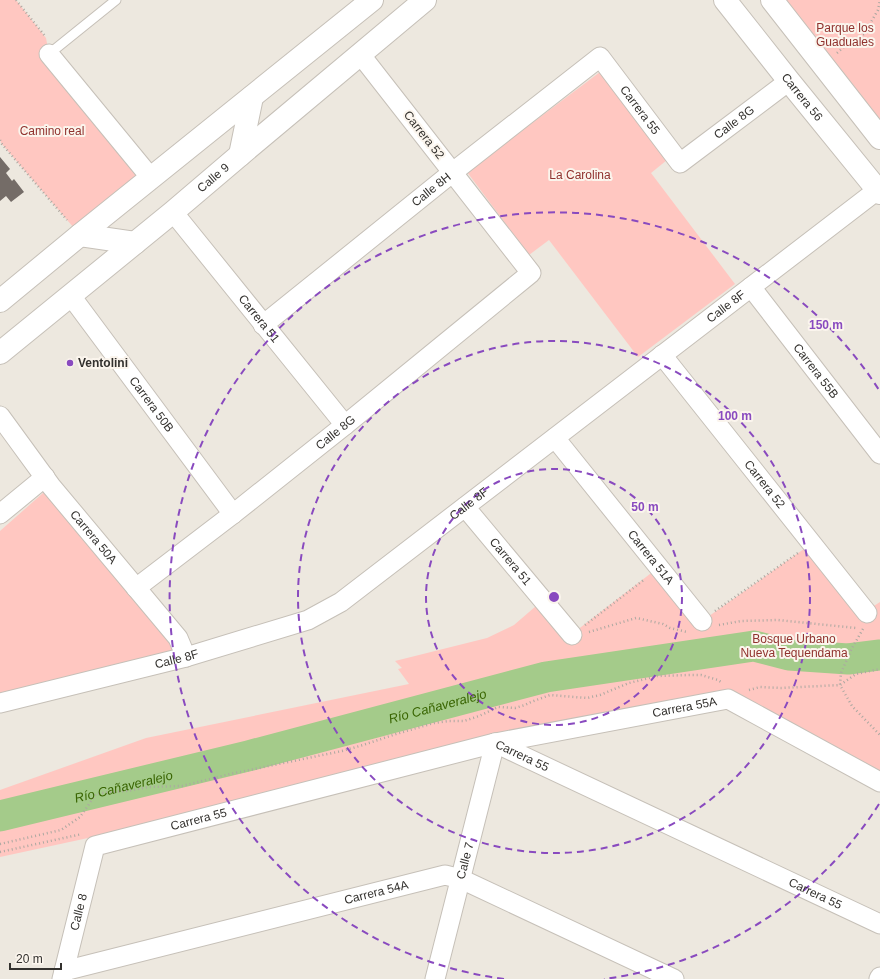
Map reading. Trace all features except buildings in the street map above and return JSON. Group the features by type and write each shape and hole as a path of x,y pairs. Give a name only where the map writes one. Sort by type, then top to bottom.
{"main road":[{"path":"0,301 372,0"},
{"name":"Calle 9","path":"0,353 174,212 425,0"},
{"name":"Carrera 56","path":"725,0 789,81 879,190"},
{"path":"772,0 880,138"},
{"path":"240,155 252,97"},
{"path":"80,236 135,244"}],"street":[{"path":"49,54 151,178"},
{"name":"Carrera 52","path":"360,54 531,273"},
{"name":"Calle 8H","path":"263,325 452,172 600,57"},
{"name":"Carrera 55","path":"600,57 680,163"},
{"name":"Calle 8G","path":"680,163 789,81"},
{"name":"Calle 8F","path":"0,703 186,656 308,620 341,602 879,190"},
{"name":"Carrera 51","path":"174,212 263,325 345,425"},
{"name":"Calle 8G","path":"136,588 233,514 345,425 531,273"},
{"name":"Carrera 55B","path":"751,287 880,454"},
{"name":"Carrera 50B","path":"71,296 233,514"},
{"name":"Carrera 52","path":"662,355 812,544 866,623"},
{"name":"Carrera 50A","path":"0,416 45,478 178,638 186,656"},
{"name":"Carrera 51A","path":"555,438 659,567 703,626"},
{"path":"0,514 45,478"},
{"name":"Carrera 51","path":"465,507 572,635"},
{"name":"Carrera 55A","path":"495,743 728,699 880,782"},
{"name":"Carrera 55","path":"95,846 495,743 880,924"},
{"name":"Calle 7","path":"435,979 495,743"},
{"name":"Calle 8","path":"63,975 95,846"},
{"name":"Carrera 54A","path":"63,975 445,875 461,879 674,979"}],"lane":[{"path":"49,54 110,2"}],"path":[{"path":"16,0 46,38 49,54"},
{"path":"832,57 851,41 864,34 878,10 880,0"},
{"path":"0,140 80,236"},
{"path":"703,626 812,544"},
{"path":"572,635 659,567"},
{"path":"572,635 591,632 636,618 663,624 670,628 685,632 703,626 741,621 778,620 866,623 852,648 841,673 840,685 852,706 880,735"},
{"path":"747,690 760,687 781,688 840,685 856,674 880,669"},
{"path":"0,844 61,830 80,817 96,794 128,791 148,787 182,786 230,774 342,751 434,723 464,721 498,707 515,708 550,695 587,698 657,676 701,675 718,680 724,685"}],"green space":[{"name":"Camino real","path":"0,0 16,0 46,38 49,54 151,178 80,235 1,143"},
{"name":"Parque los Guaduales","path":"772,0 880,0 880,138"},
{"name":"La Carolina","path":"600,72 667,160 651,173 735,284 638,357 549,240 529,255 467,172"},
{"path":"51,486 186,657 0,703 0,531"},
{"name":"Bosque Urbano Nueva Tequendama","path":"811,544 866,611 880,602 880,782 729,700 0,857 0,790 146,738 409,684 398,669 402,668 395,661 487,638 514,625 543,600 572,634 659,567 702,621"}],"waterway":[{"name":"Río Cañaveralejo","path":"0,816 248,756 546,677 754,646 789,655 848,659 880,655"}],"place":[{"name":"Ventolini","path":"70,363"}]}
